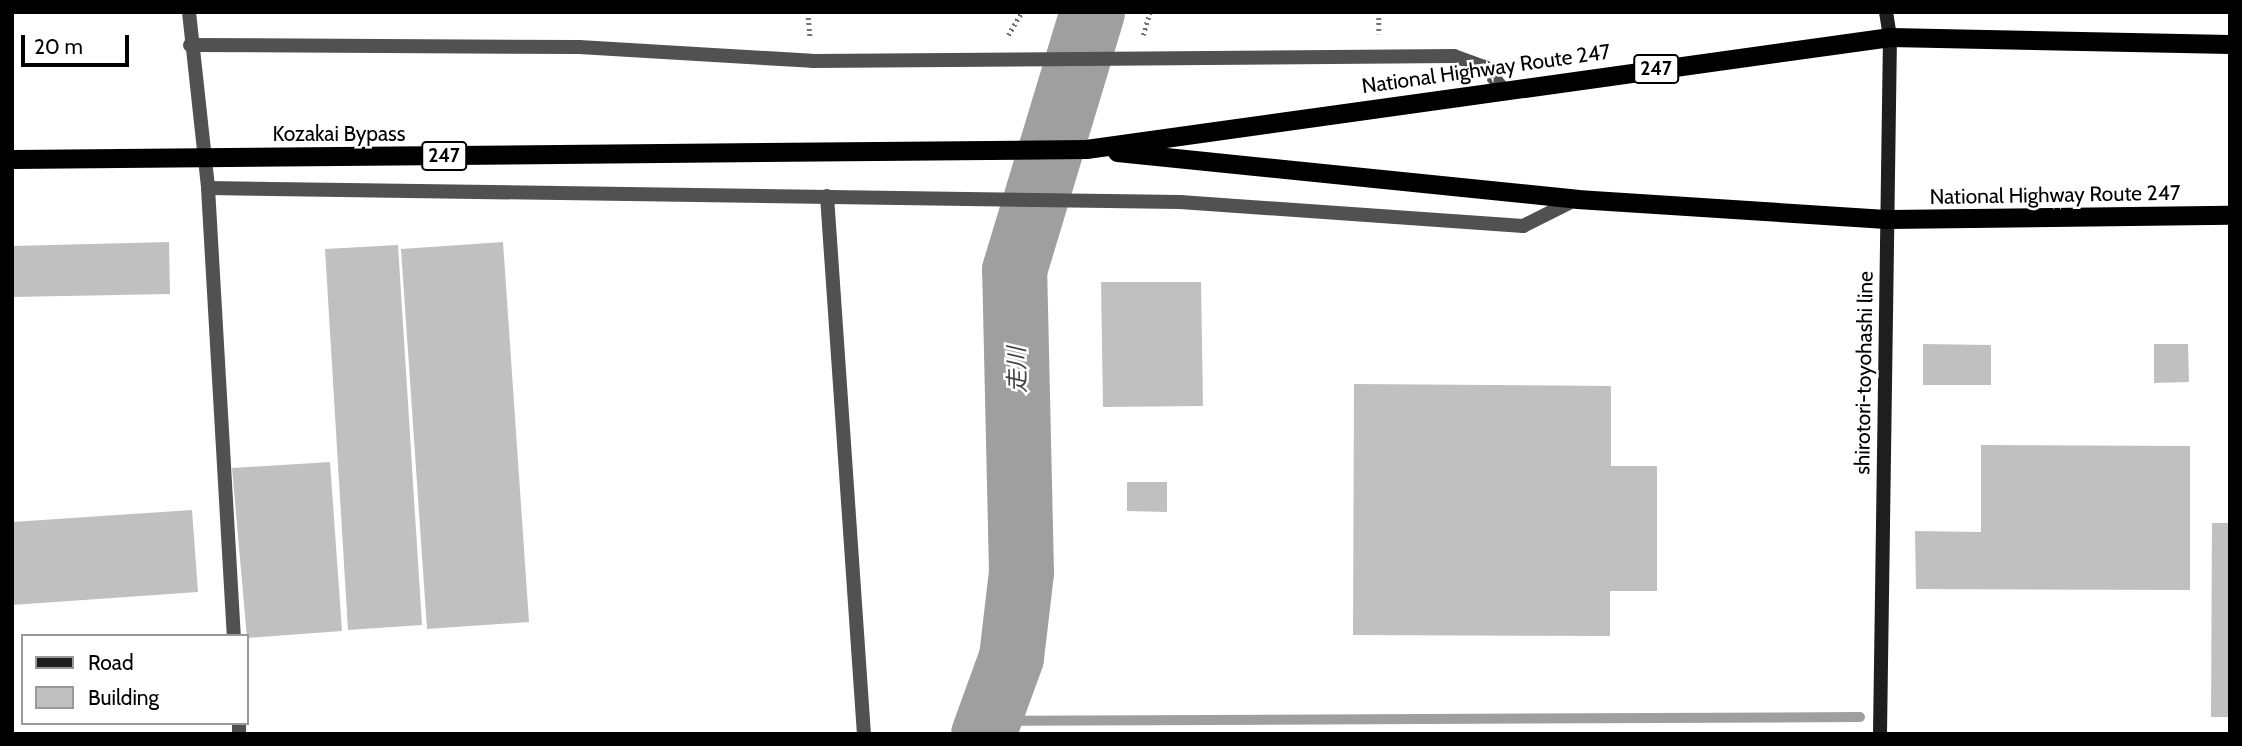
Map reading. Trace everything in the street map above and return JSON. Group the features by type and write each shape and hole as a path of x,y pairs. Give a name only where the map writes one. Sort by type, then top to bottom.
{"highway":[{"name":"National Highway Route 247","path":"1086,149 1891,37 2230,44"},
{"name":"National Highway Route 247","path":"876,153 1086,149 1577,199 1889,219 2230,215"},
{"name":"Kozakai Bypass","path":"12,159 876,153"}],"main road":[{"name":"shirotori-toyohashi line","path":"1880,734 1891,37 1886,12"}],"street":[{"path":"189,12 190,45 208,188 234,634"},
{"path":"190,45 579,47 812,61 1454,56 1485,67 1503,89"},
{"path":"208,188 1180,202 1523,226 1577,199"},
{"path":"827,195 864,734"}],"building":[{"path":"169,242 170,294 12,297 12,246"},
{"path":"503,242 529,622 427,629 401,249"},
{"path":"398,245 422,625 348,630 325,249"},
{"path":"1101,282 1201,282 1203,406 1103,407"},
{"path":"1923,344 1991,345 1991,385 1923,385"},
{"path":"2154,344 2188,344 2189,382 2154,383"},
{"path":"1354,384 1611,386 1611,466 1657,466 1657,591 1610,591 1610,636 1353,635"},
{"path":"1981,445 2190,446 2190,590 1916,589 1915,531 1981,532"},
{"path":"330,462 342,631 248,638 232,468"},
{"path":"1127,482 1167,482 1167,512 1127,511"},
{"path":"192,510 198,592 12,605 12,522"},
{"path":"2212,523 2230,523 2230,717 2211,717"}],"waterway":[{"name":"走川","path":"983,734 1011,657 1021,572 1014,270 1092,12"},
{"path":"987,721 1860,717"}]}
